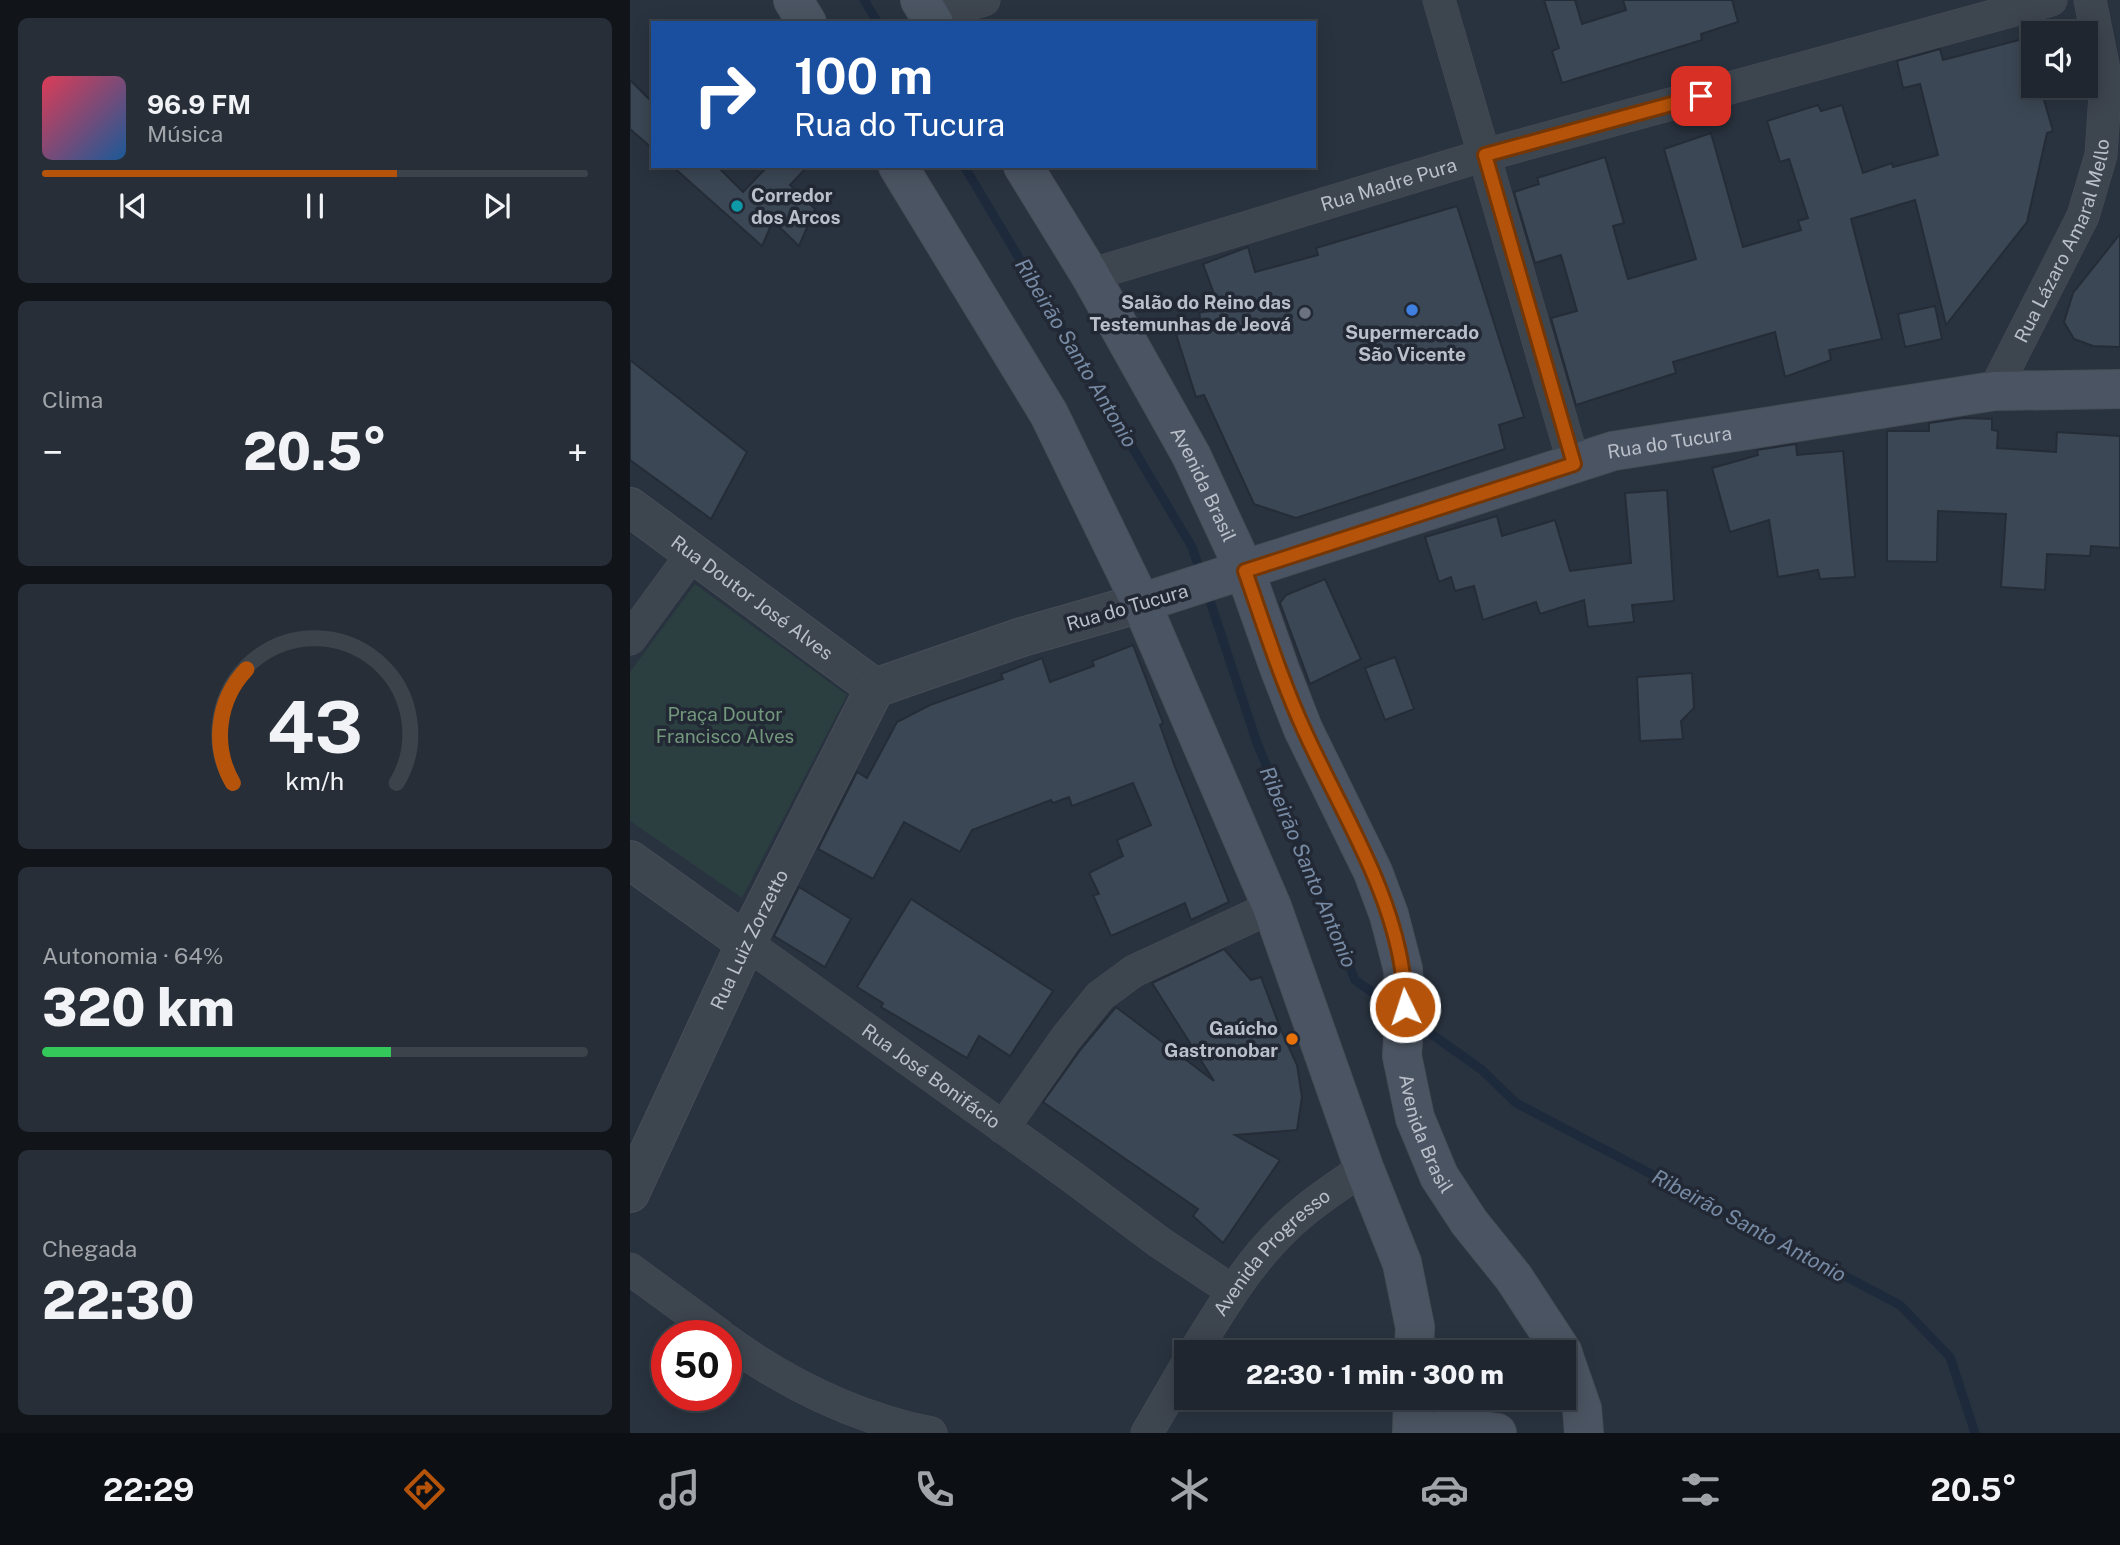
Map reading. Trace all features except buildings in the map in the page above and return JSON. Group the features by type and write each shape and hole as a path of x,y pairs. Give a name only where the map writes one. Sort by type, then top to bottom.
{"main road":[{"path":"793,0 806,21"},
{"path":"899,168 1049,414 1153,600 1272,906 1364,1168 1402,1263 1415,1327 1414,1340"},
{"name":"Avenida Brasil","path":"1024,168 1090,275 1191,455 1237,574 1303,729 1373,872 1389,915 1402,969 1405,1007 1402,1056 1415,1118 1439,1176 1469,1222 1514,1278 1554,1340"},
{"name":"Rua do Tucura","path":"1153,600 1613,451 1994,391 2120,389"},
{"name":"Avenida Brasil","path":"1576,1391 1582,1409 1584,1433"},
{"path":"1412,1433 1413,1410"},
{"path":"1432,1433 1452,1429 1497,1433"}],"street":[{"path":"927,13 984,0"},
{"path":"1439,0 1574,464"},
{"name":"Rua Madre Pura","path":"1090,275 1485,155 2052,0"},
{"name":"Rua Lázaro Amaral Mello","path":"1994,391 2083,216 2101,155 2106,80 2090,0"},
{"name":"Rua Doutor José Alves","path":"630,507 875,688"},
{"path":"630,639 693,552"},
{"name":"Rua do Tucura","path":"875,688 1022,637 1153,600"},
{"name":"Rua Luiz Zorzetto","path":"630,1193 746,943 875,688"},
{"name":"Rua José Bonifácio","path":"630,860 1159,1242 1231,1290"},
{"path":"1003,1128 1066,1038 1100,996 1134,971 1272,906"},
{"name":"Avenida Progresso","path":"1202,1340 1231,1290 1268,1246 1301,1213 1364,1168"},
{"path":"630,1269 700,1320"},
{"path":"742,1350 819,1397 909,1429 931,1433"},
{"path":"1147,1433 1174,1387"}],"green space":[{"name":"Praça Doutor Francisco Alves","path":"695,584 847,695 742,898 630,821 630,672"}],"waterway":[{"name":"Ribeirão Santo Antonio","path":"864,0 877,21"},
{"name":"Ribeirão Santo Antonio","path":"965,168 1192,547 1202,576"},
{"name":"Ribeirão Santo Antonio","path":"1207,592 1257,743 1355,980 1393,1007"},
{"name":"Ribeirão Santo Antonio","path":"1413,1021 1482,1070 1516,1103 1900,1305 1950,1357 1975,1433"}],"place":[{"name":"Corredor dos Arcos","path":"737,206"},
{"name":"Supermercado São Vicente","path":"1412,310"},
{"name":"Salão do Reino das Testemunhas de Jeová","path":"1305,313"},
{"name":"Gaúcho Gastronobar","path":"1292,1039"}],"route":[{"path":"1405,1007 1402,969 1389,915 1373,872 1303,729 1245,571 1574,464 1485,155 1701,96"}]}
